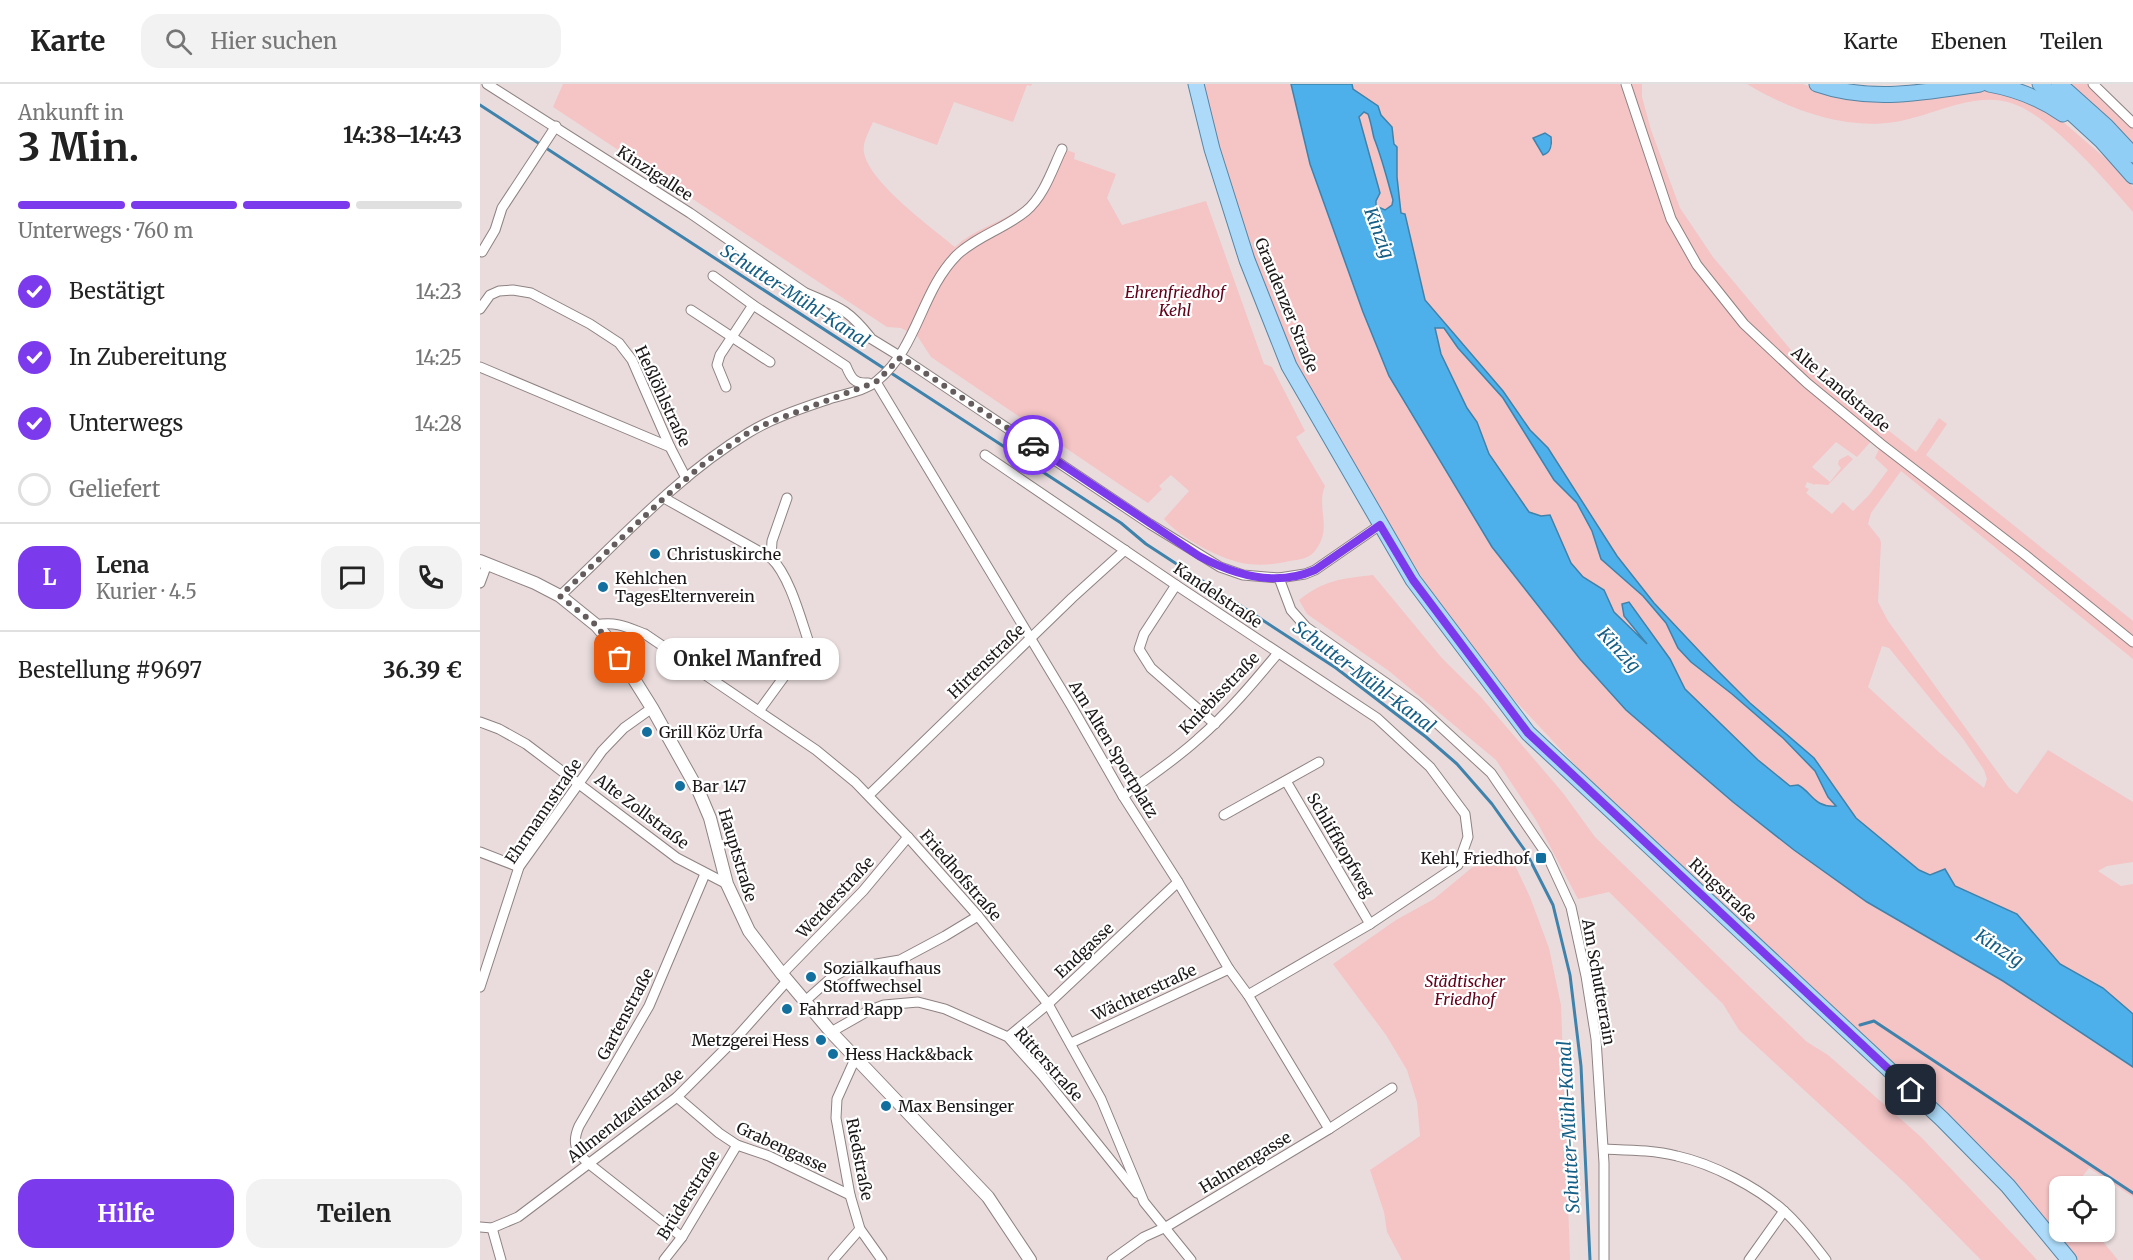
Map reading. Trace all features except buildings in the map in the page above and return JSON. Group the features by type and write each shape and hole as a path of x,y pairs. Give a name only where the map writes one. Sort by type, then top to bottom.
{"highway":[{"path":"1817,84 1834,90 1877,95 1912,94 1980,84"},
{"path":"1877,95 1898,84"},
{"path":"1989,84 2013,88 2036,97 2102,141"},
{"path":"2040,84 2102,141 2133,176"},
{"path":"2060,84 2106,126 2133,155"}],"main road":[{"name":"Graudenzer Straße","path":"1196,84 1212,149 1247,260 1289,366 1380,525"},
{"name":"Ringstraße","path":"1380,525 1413,580 1528,733 1942,1119 2008,1186 2069,1260"}],"street":[{"name":"Kinzigallee","path":"487,84 690,213 804,292 836,324 870,338 901,357 1199,556 1220,567 1236,573 1279,578 1305,574 1315,570 1380,525"},
{"name":"Alte Landstraße","path":"1626,84 1671,219 1697,266 1744,324 1807,382 1881,444 2024,554 2133,642"},
{"path":"2093,84 2133,123"},
{"path":"482,252 495,230 502,208 556,126"},
{"path":"560,596 686,478 749,432 792,412 876,382 901,357 937,281 948,265 971,244 1016,218 1032,204 1046,183 1062,149"},
{"path":"713,276 846,366 855,382 859,384 876,382"},
{"name":"Heßlöhlstraße","path":"480,309 490,295 499,291 513,290 531,293 607,333 623,347 632,360 686,478"},
{"name":"Kinzigallee","path":"804,292 845,310 858,321 870,338"},
{"path":"726,387 717,364 753,305"},
{"path":"691,310 770,362"},
{"path":"480,368 670,447"},
{"name":"Am Alten Sportplatz","path":"876,382 1123,796 1329,1129"},
{"name":"Kandelstraße","path":"985,455 1176,585 1377,717 1430,767 1465,814 1468,837 1458,865 1370,924 1248,995"},
{"path":"664,498 771,558 779,565 785,578 808,640 759,711"},
{"path":"771,558 772,541 787,498"},
{"name":"Hirtenstraße","path":"869,795 1125,550"},
{"path":"480,583 483,562"},
{"name":"Hauptstraße","path":"483,562 560,596 596,625 610,641 652,708 705,803 727,884 749,931 784,978 855,1059 988,1197 1030,1260"},
{"name":"Am Schutterrain","path":"1279,578 1291,610 1306,627 1416,704 1491,773 1547,855 1570,907 1586,976 1596,1040 1604,1149 1604,1260"},
{"path":"1176,585 1144,634 1139,649 1150,668 1215,724"},
{"name":"Friedhofstraße","path":"596,625 608,622 621,624 645,634 816,750 869,795 978,916 1048,1004 1101,1099 1144,1202 1191,1260"},
{"name":"Kniebisstraße","path":"1123,796 1177,757 1215,724 1278,653"},
{"name":"Ehrmannstraße","path":"480,987 519,867 616,736 652,708"},
{"name":"Alte Zollstraße","path":"480,722 513,736 677,858 727,884"},
{"name":"Schliffkopfweg","path":"1224,815 1319,762"},
{"name":"Schliffkopfweg","path":"1286,781 1370,924"},
{"name":"Werderstraße","path":"784,978 864,891 908,837"},
{"path":"480,852 519,867"},
{"name":"Gartenstraße","path":"588,1163 576,1150 574,1143 579,1126 649,1006 705,874"},
{"name":"Endgasse","path":"1008,1037 1048,1004 1178,882"},
{"path":"804,1002 831,978 847,969 900,960 978,916"},
{"name":"Wächterstraße","path":"1071,1042 1229,969"},
{"name":"Allmendzeilstraße","path":"492,1228 518,1217 678,1097 738,1036 784,978"},
{"name":"Ritterstraße","path":"831,1032 868,1011 884,1005 918,1002 945,1008 1008,1037 1042,1075 1144,1202"},
{"name":"Riedstraße","path":"855,1059 837,1099 836,1118 850,1195 860,1229 882,1260"},
{"name":"Hahnengasse","path":"1112,1260 1144,1237 1166,1227 1329,1129 1392,1088"},
{"name":"Grabengasse","path":"678,1097 719,1133 737,1145 769,1156 850,1195"},
{"name":"Brüderstraße","path":"664,1260 682,1237 737,1145"},
{"path":"1604,1149 1675,1155 1702,1164 1755,1190 1784,1211 1827,1260"},
{"path":"588,1163 682,1237"},
{"path":"1749,1260 1784,1211"},
{"path":"480,1227 492,1228 501,1260"},
{"path":"833,1260 860,1229"}],"green space":[{"name":"Ehrenfriedhof Kehl","path":"563,84 1032,84 1027,85 1013,122 954,102 937,145 873,122 864,145 864,153 869,165 889,191 955,247 972,234 1011,215 1028,202 1042,183 1058,147 1075,153 1074,159 1116,174 1107,198 1122,225 1206,201 1264,364 1272,367 1305,431 1296,437 1325,486 1322,501 1323,532 1317,548 1302,559 1254,565 1227,558 1191,541 1164,519 1189,491 1171,475 1159,486 1162,489 1148,503 931,357 918,337 901,328 887,327 553,107"},
{"path":"1202,84 1291,84 1310,164 1389,376 1492,547 1580,659 1626,710 1733,802 1794,850 1867,902 2003,981 2133,1068 2133,1197 2115,1185 2115,1176 2101,1176 2089,1168 2083,1176 2049,1176 2049,1234 1592,783 1509,694 1426,584 1334,434 1297,365 1276,317 1238,212"},
{"path":"1352,84 1619,84 1631,97 1632,84 1642,84 1642,97 1651,130 1680,208 1713,257 1801,362 1916,452 1939,418 1947,424 1926,455 2133,621 2133,659 1901,471 1871,513 1868,524 1881,543 1878,602 1888,621 2009,788 2017,794 2048,750 2133,802 2133,862 2107,866 2098,871 2121,886 2133,884 2133,1014 2103,988 2060,964 2017,914 1955,886 1945,869 1930,875 1919,870 1856,818 1814,758 1750,703 1654,603 1617,556 1548,448 1530,430 1501,389 1425,300 1405,214 1401,213 1397,177 1398,156 1392,127 1381,115 1378,106 1353,89","holes":["1874,438 1881,444 1875,458 1888,470 1853,511 1843,502 1832,514 1806,493 1809,489 1805,487 1807,482 1815,485 1828,485 1853,459 1848,455 1839,460 1838,464 1841,468 1830,482 1812,467 1836,442 1857,457","1882,646 1889,648 1964,740 1984,770 1987,779 1984,788 1940,753 1868,687"]},
{"path":"1747,84 1803,84 1844,99 1875,102 1908,101 1985,90 2014,94 2061,120 2112,164 2133,187 2133,212 2093,167 2060,135 2043,121 2011,103 1982,100 1895,122 1856,123 1799,110"},
{"path":"2071,84 2092,84 2133,124 2133,145"},
{"path":"1364,112 1369,117 1393,200 1392,205 1385,210 1376,206 1375,201 1380,193 1359,117"},
{"path":"1435,328 1444,328 1458,348 1503,398 1554,480 1577,503 1592,531 1601,559 1643,596 1666,623 1678,648 1691,662 1783,738 1815,771 1828,797 1837,806 1823,805 1798,785 1790,786 1758,760 1684,688 1670,659 1640,616 1653,650 1614,612 1604,590 1583,577 1571,563 1550,515 1541,516 1529,512 1489,454 1477,422 1467,408 1441,354"},
{"path":"1373,575 1441,657 1480,696 1563,793 1595,837 1807,1042 1828,1055 1921,1137 2037,1260 1981,1260 1904,1182 1739,1030 1723,1004 1609,892 1578,899 1536,820 1496,760 1389,671 1307,614 1299,600 1326,584"},
{"name":"Städtischer Friedhof","path":"1512,859 1530,897 1549,948 1561,1005 1570,1260 1402,1260 1387,1232 1384,1212 1370,1170 1420,1136 1417,1102 1407,1070 1386,1035 1333,964 1396,920 1434,899 1480,861 1496,864"},
{"path":"2057,1242 2103,1242 2118,1260 2075,1260"}],"water":[{"name":"Kinzig","path":"1291,84 1352,84 1353,89 1378,106 1381,115 1392,127 1394,144 1397,147 1397,177 1401,213 1405,214 1425,300 1503,391 1530,430 1548,448 1617,556 1654,603 1750,703 1814,758 1856,818 1919,870 1930,875 1945,869 1955,886 2017,914 2060,964 2103,988 2133,1014 2133,1067 2003,981 1867,902 1794,850 1733,802 1626,710 1580,659 1492,547 1389,376 1363,312 1310,164","holes":["1364,112 1369,117 1393,200 1392,205 1385,210 1376,206 1380,193 1359,117","1435,328 1444,328 1458,348 1503,398 1554,480 1577,503 1592,531 1601,559 1643,596 1666,623 1678,648 1691,662 1783,738 1815,771 1828,797 1836,806 1823,805 1798,785 1790,786 1758,760 1685,689 1670,659 1629,602 1622,604 1624,616 1647,644 1614,612 1604,590 1583,577 1571,563 1550,515 1541,516 1529,512 1489,454 1477,422 1467,408 1441,354"]},
{"path":"1545,133 1551,137 1551,142 1549,150 1543,155 1533,138"}],"waterway":[{"name":"Schutter-Mühl-Kanal","path":"480,105 1121,523 1146,544 1336,668 1426,737 1457,764 1492,804 1526,852 1553,905 1570,975 1581,1066 1590,1260"},
{"path":"1860,1025 1874,1021 2133,1193"}],"way so far":[{"path":"620,658 610,641 596,625 572,603 560,596 686,478 749,432 792,412 876,382 901,357 1033,445"}],"place":[{"name":"Christuskirche","path":"655,554"},
{"name":"Kehlchen TagesElternverein","path":"603,587"},
{"name":"Onkel Manfred","path":"620,658"},
{"name":"Grill Köz Urfa","path":"647,732"},
{"name":"Bar 147","path":"680,786"},
{"name":"Kehl, Friedhof","path":"1541,858"},
{"name":"Sozialkaufhaus Stoffwechsel","path":"811,977"},
{"name":"Fahrrad Rapp","path":"787,1009"},
{"name":"Metzgerei Hess","path":"821,1040"},
{"name":"Hess Hack&back","path":"833,1054"},
{"name":"Max Bensinger","path":"886,1106"}],"route":[{"path":"1033,445 1199,556 1243,575 1279,578 1305,574 1315,570 1380,525 1413,580 1528,733 1911,1090"}]}
